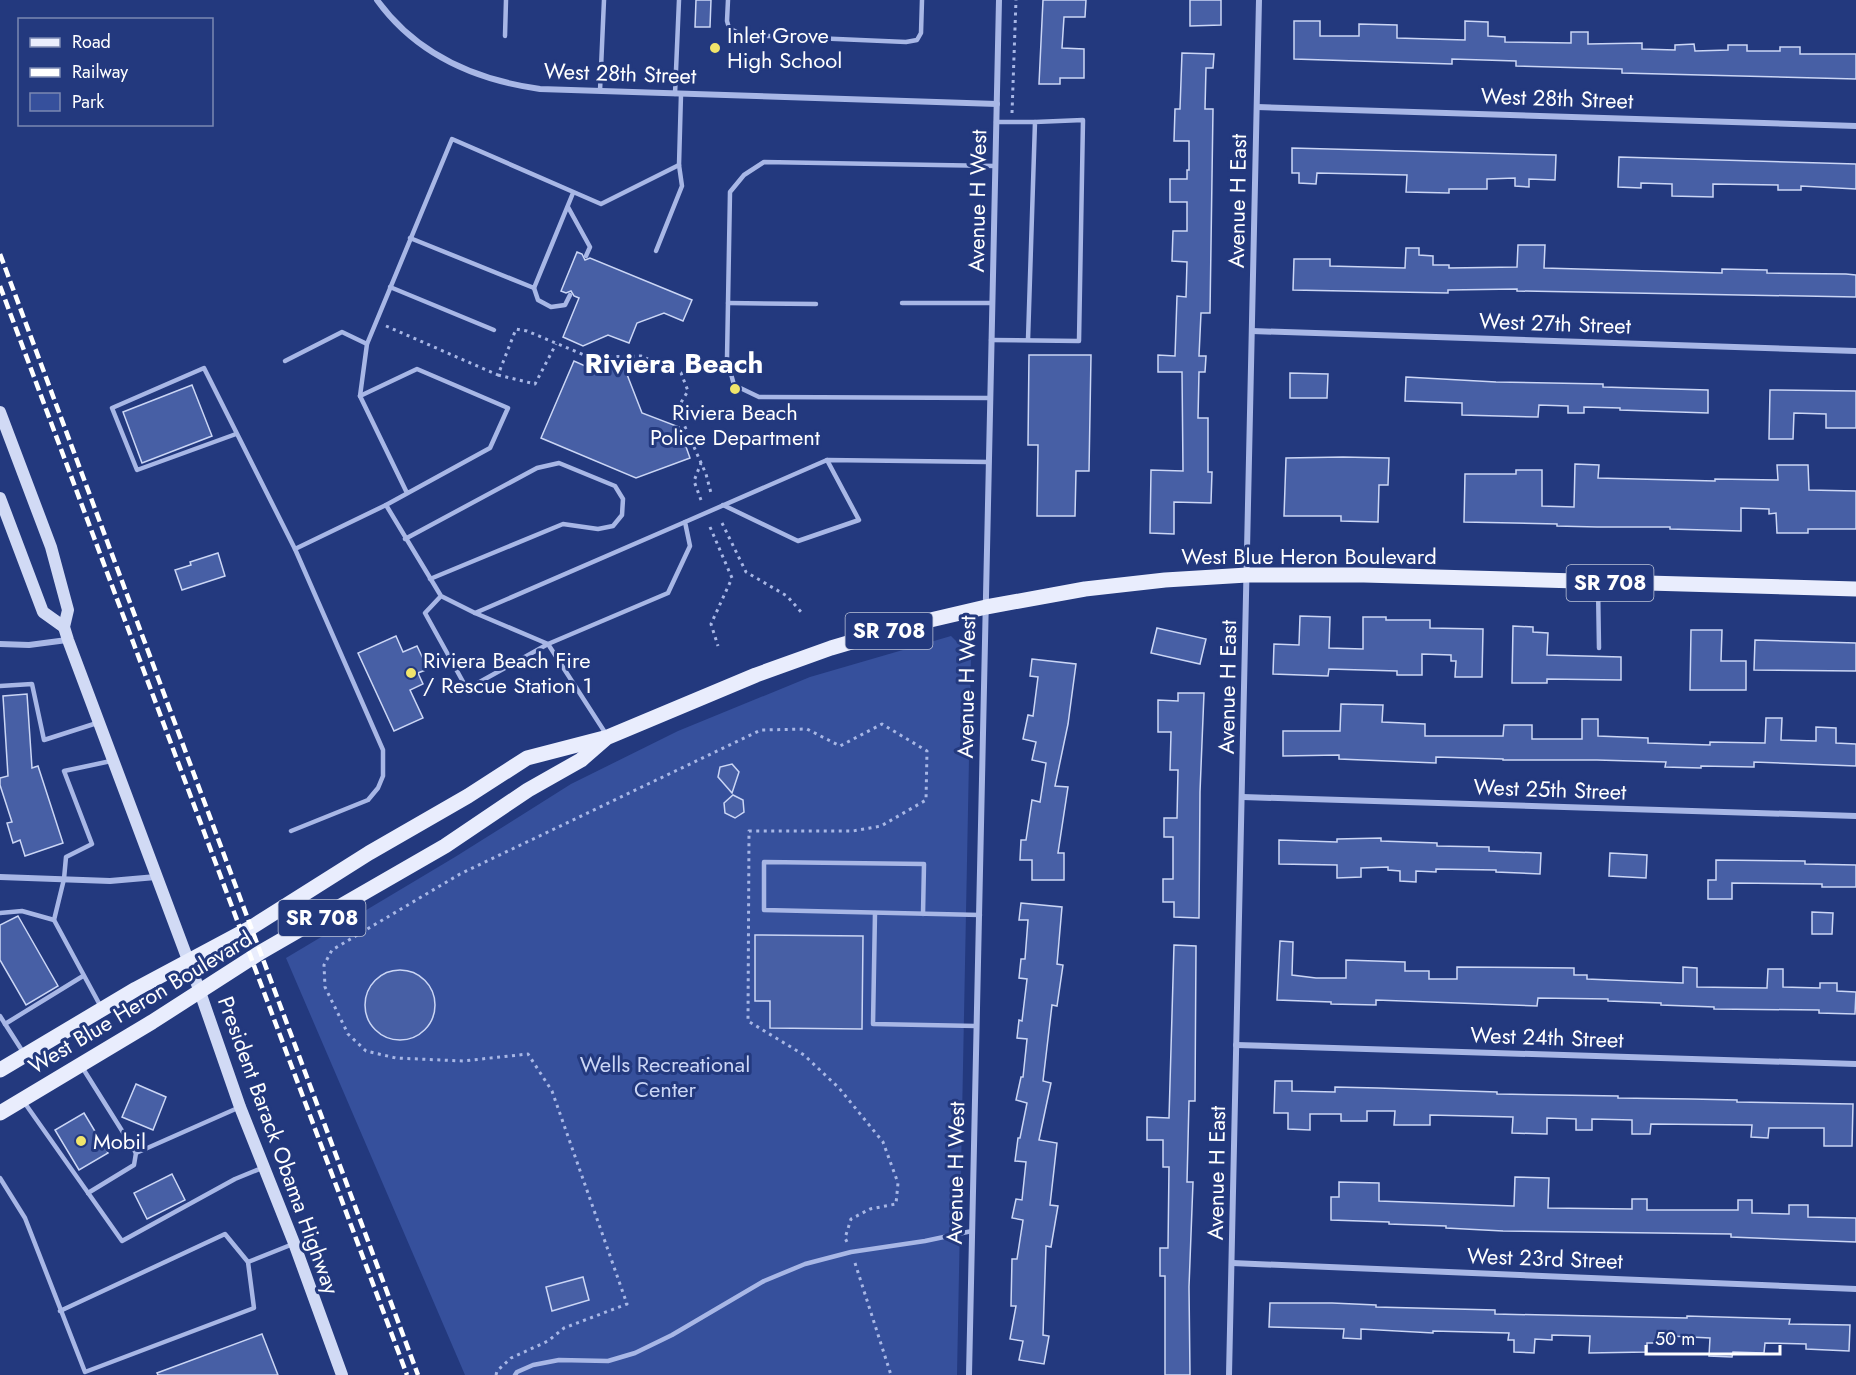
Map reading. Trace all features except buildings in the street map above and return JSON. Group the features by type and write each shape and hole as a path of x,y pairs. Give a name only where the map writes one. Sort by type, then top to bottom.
{"main road":[{"name":"President Barack Obama Highway","path":"0,411 51,547 68,610 64,627 68,640 200,992 240,1107 294,1243 342,1375"},
{"path":"1,503 43,612 64,627"},
{"name":"West Blue Heron Boulevard","path":"0,1070 187,961 252,927 527,758 608,737 756,675 831,648 909,626 986,607 1085,590 1165,580 1247,575 1364,575 1856,589"},
{"name":"West Blue Heron Boulevard","path":"0,1113 200,992 261,952 446,846 528,790 581,760 608,737"}],"street":[{"name":"West 28th Street","path":"377,0 405,31 429,50 452,64 510,85 540,89 997,104"},
{"name":"Avenue H West","path":"969,1375 999,0"},
{"name":"Avenue H East","path":"1229,1375 1260,0"},
{"name":"West 28th Street","path":"1257,107 1856,126"},
{"name":"West 27th Street","path":"1252,331 1856,351"},
{"path":"0,644 29,645 68,640"},
{"name":"West 25th Street","path":"1243,797 1856,816"},
{"path":"0,877 110,881 156,877"},
{"name":"West 24th Street","path":"1236,1045 1856,1064"},
{"name":"West 23rd Street","path":"1232,1263 1856,1289"}],"lane":[{"path":"499,0 506,1 505,36"},
{"path":"600,91 604,0"},
{"path":"656,251 682,186 679,165 679,0"},
{"path":"728,0 729,28 742,34 906,42 917,40 921,33 922,0"},
{"path":"992,340 1079,341 1083,120 1035,123 996,122"},
{"path":"1028,340 1035,123"},
{"path":"406,493 360,396 366,344 452,139 601,204 679,165"},
{"path":"990,398 759,397 734,386 727,359 730,192 744,175 764,162 995,166"},
{"path":"570,295 565,305 551,307 538,300 534,288 573,193"},
{"path":"568,207 590,247 586,256"},
{"path":"411,238 534,288"},
{"path":"390,287 494,330"},
{"path":"728,303 816,304"},
{"path":"902,303 992,303"},
{"path":"285,361 342,332 366,344"},
{"path":"236,434 137,470 112,408 204,368 295,549 383,750 383,776 378,788 368,800 291,831"},
{"path":"295,549 386,505 490,448 508,408 417,369 360,396"},
{"path":"723,505 798,541 859,520 827,460"},
{"path":"475,613 827,460 989,462"},
{"path":"405,539 537,468 559,463 615,486 623,499 622,515 613,526 597,529 563,524 430,579"},
{"path":"386,505 441,596 548,644 608,737"},
{"path":"441,596 425,613 467,689 548,644 668,593 690,546 685,522"},
{"path":"1598,582 1599,648"},
{"path":"0,686 32,684 44,740 98,722"},
{"path":"103,1009 54,920 64,879 66,857 92,844 64,771 113,760"},
{"path":"923,914 924,864 764,862 764,910 875,913 923,914 980,915"},
{"path":"0,913 22,911 54,920"},
{"path":"875,913 873,1024 976,1026"},
{"path":"5,1024 83,976"},
{"path":"0,1016 25,1055"},
{"path":"80,1064 136,1154 134,1165 88,1193"},
{"path":"23,1100 122,1240 235,1179 265,1167"},
{"path":"136,1154 240,1107"},
{"path":"0,1178 25,1218 60,1311 85,1372 254,1308 248,1262 225,1234 60,1311"},
{"path":"515,1375 533,1365 559,1359 608,1361 635,1353 672,1335 764,1281 805,1264 851,1252 915,1243 972,1231"},
{"path":"248,1262 294,1243"}],"path":[{"path":"1012,122 1016,0"},
{"path":"376,321 498,375 535,384 556,344"},
{"path":"498,375 516,328 588,357 641,356 681,373 688,391 677,409 701,463 711,494"},
{"path":"701,463 694,480 701,500"},
{"path":"722,523 746,572 788,596 802,613"},
{"path":"710,527 732,578 711,624 718,645"},
{"path":"496,1375 497,1371 511,1358 548,1341 564,1328 627,1304 552,1091 528,1054 463,1061 396,1058 366,1051 348,1034 326,987 324,965 332,950 460,874 761,730 807,729 840,746 882,724 927,751 926,800 881,826 854,831 749,831 748,1021 804,1055 839,1088 883,1142 898,1183 896,1204 870,1209 851,1219 846,1238 891,1375"}],"green space":[{"name":"Wells Recreational Center","path":"951,636 971,656 957,1375 465,1375 286,958 455,857 571,784 678,731 810,677"}],"railway":[{"path":"0,254 418,1375"},
{"path":"0,286 407,1375"}],"place":[{"name":"Inlet Grove High School","path":"715,48"},
{"name":"Riviera Beach Police Department","path":"735,389"},
{"name":"Riviera Beach Fire / Rescue Station 1","path":"411,673"},
{"name":"Mobil","path":"81,1141"}],"district":[{"name":"Riviera Beach","path":"674,363"}]}
